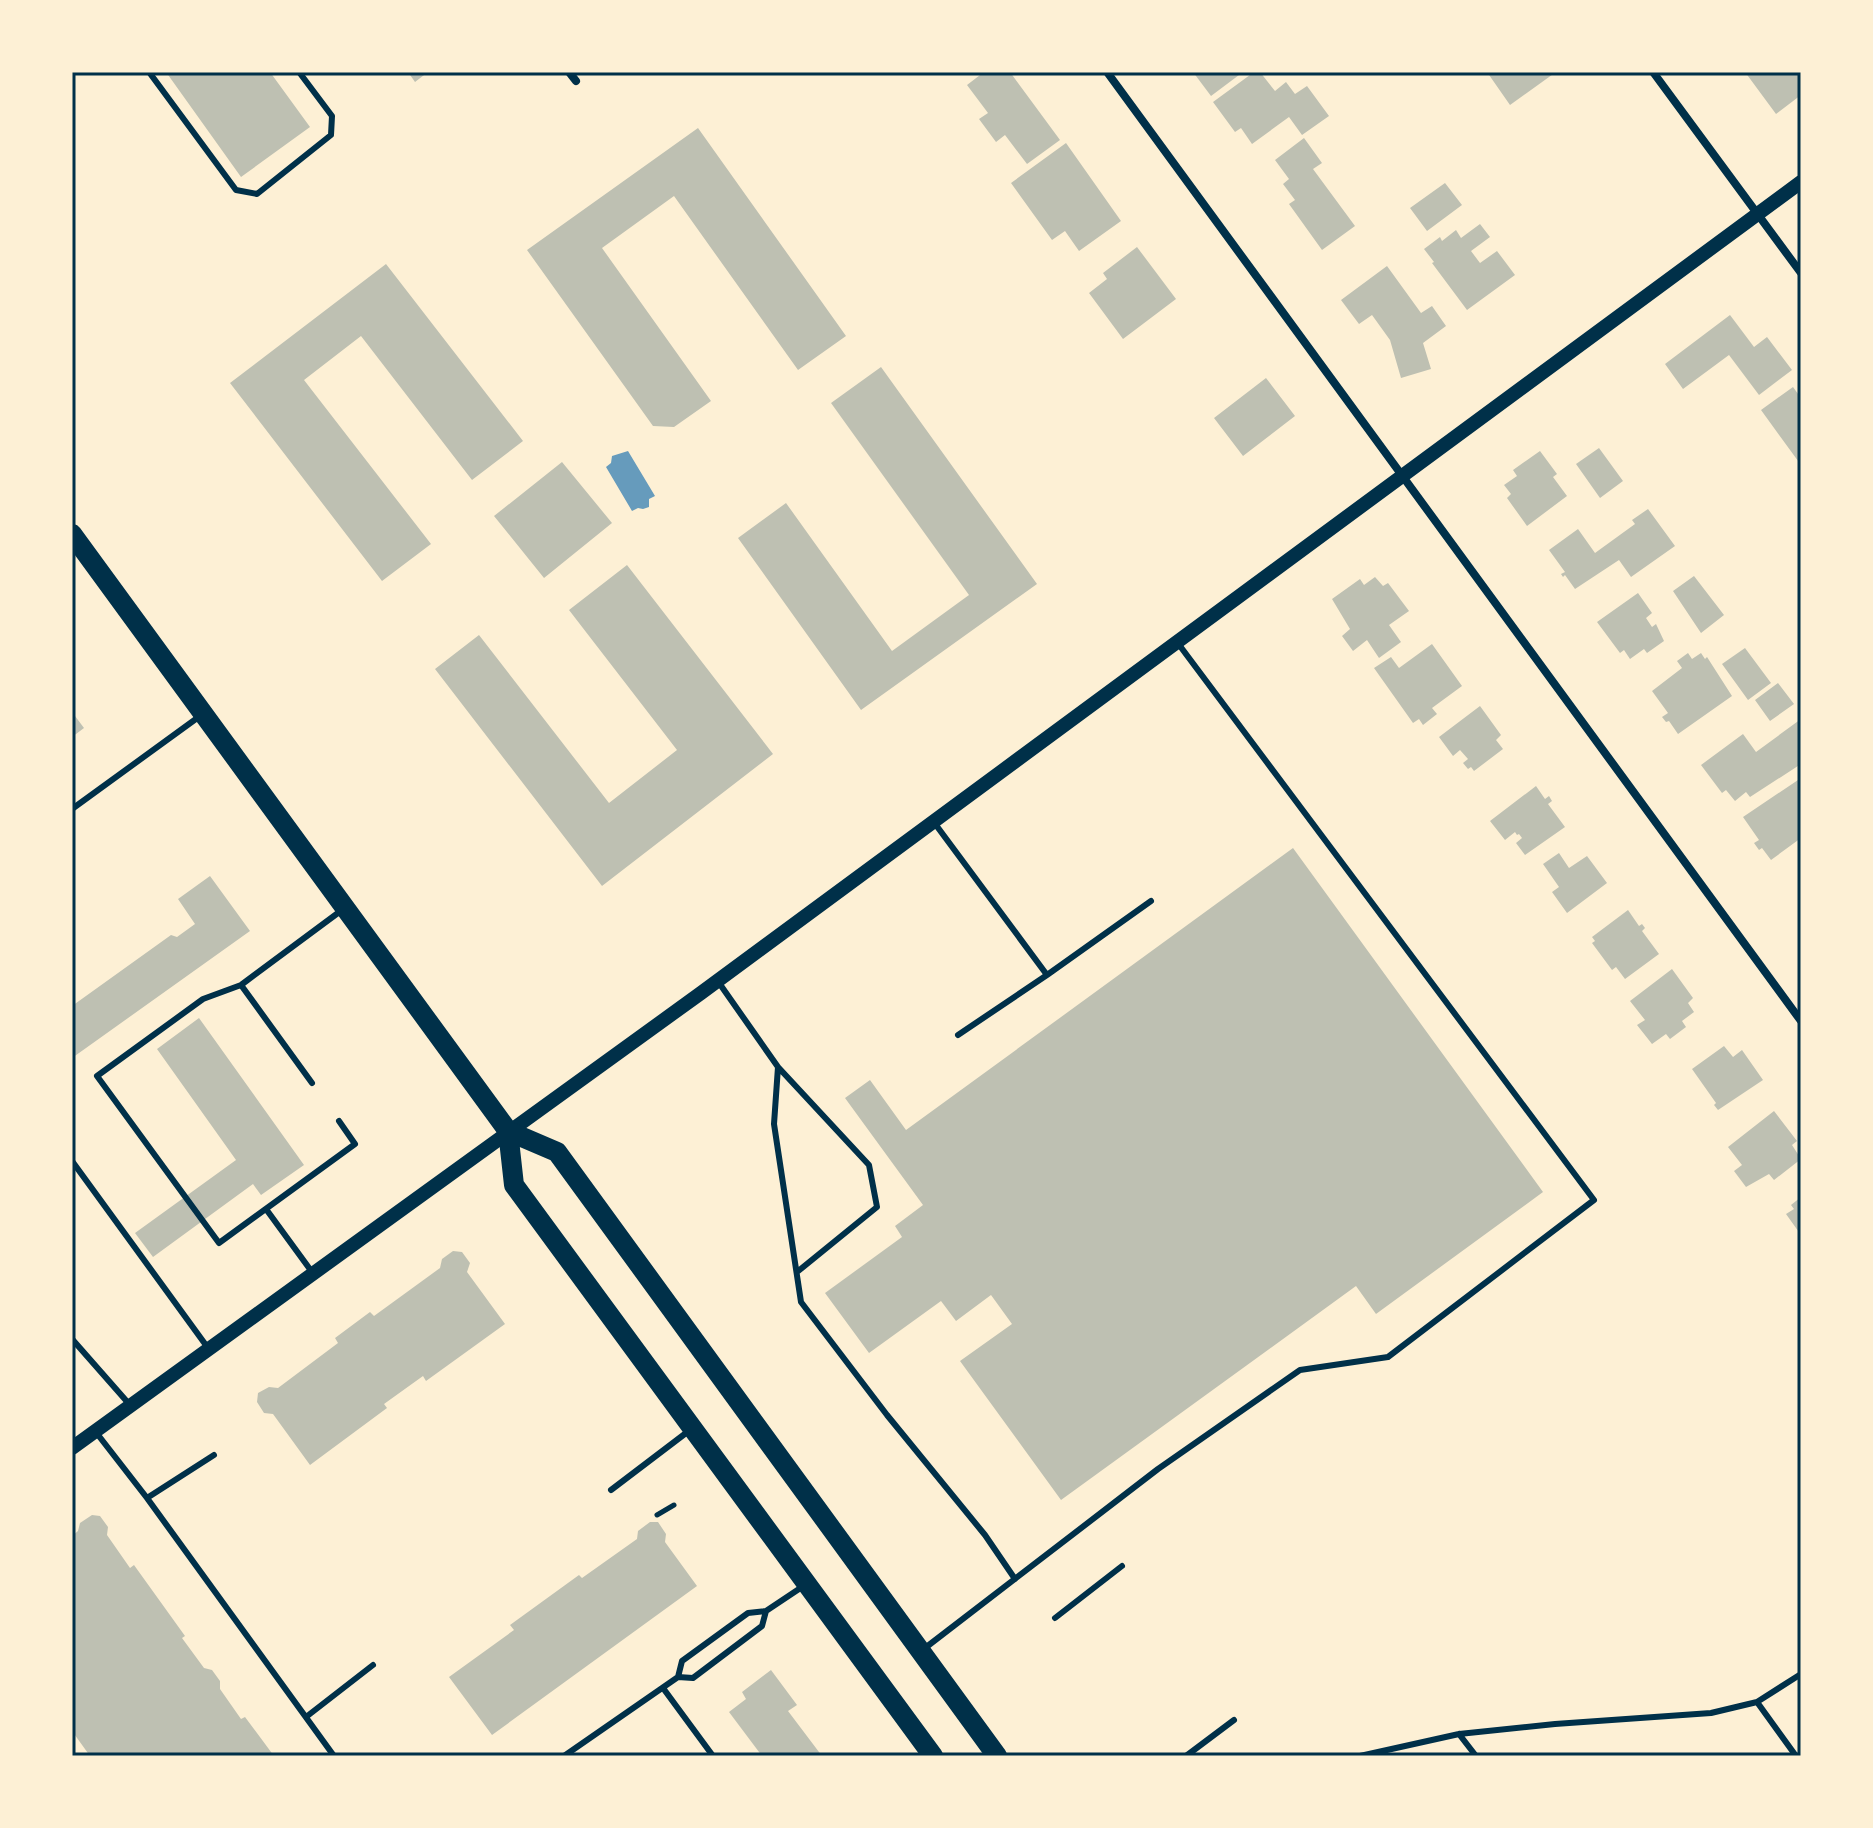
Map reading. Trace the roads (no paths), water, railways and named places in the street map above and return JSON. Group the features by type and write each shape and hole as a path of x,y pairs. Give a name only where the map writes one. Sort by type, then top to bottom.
{"main road":[{"path":"72,534 508,1131 514,1185 933,1756"},
{"path":"508,1131 557,1152 997,1756"}],"street":[{"path":"569,72 576,81"},
{"path":"1107,72 1801,1021"},
{"path":"1653,72 1801,273"},
{"path":"72,1448 717,980 1801,182"}],"lane":[{"path":"149,72 236,190 257,194 331,135 332,116 299,72"},
{"path":"921,1651 1158,1469 1300,1370 1388,1357 1594,1200 1177,642"},
{"path":"72,809 203,714"},
{"path":"933,821 1047,975"},
{"path":"958,1035 1151,901"},
{"path":"339,1121 355,1144 219,1243 97,1076 203,999 241,985 345,908"},
{"path":"717,980 778,1067 869,1165 877,1207 797,1272"},
{"path":"241,985 312,1083"},
{"path":"778,1067 774,1124 801,1302 887,1415 985,1535 1015,1579"},
{"path":"72,1161 208,1348"},
{"path":"266,1209 312,1272"},
{"path":"72,1339 130,1405"},
{"path":"611,1490 693,1428"},
{"path":"95,1431 334,1756"},
{"path":"147,1498 214,1455"},
{"path":"1055,1618 1122,1566"},
{"path":"564,1756 678,1677 682,1661 748,1613 766,1611 806,1584"},
{"path":"678,1677 693,1678 762,1626 766,1611"},
{"path":"306,1717 373,1665"},
{"path":"1360,1756 1459,1734 1711,1713 1757,1702 1801,1674"},
{"path":"663,1688 713,1756"},
{"path":"1757,1702 1796,1756"},
{"path":"1186,1756 1234,1720"},
{"path":"1459,1734 1476,1756"}],"water":[{"path":"628,451 655,496 649,499 649,507 632,511 606,467 611,463 612,456"}]}
